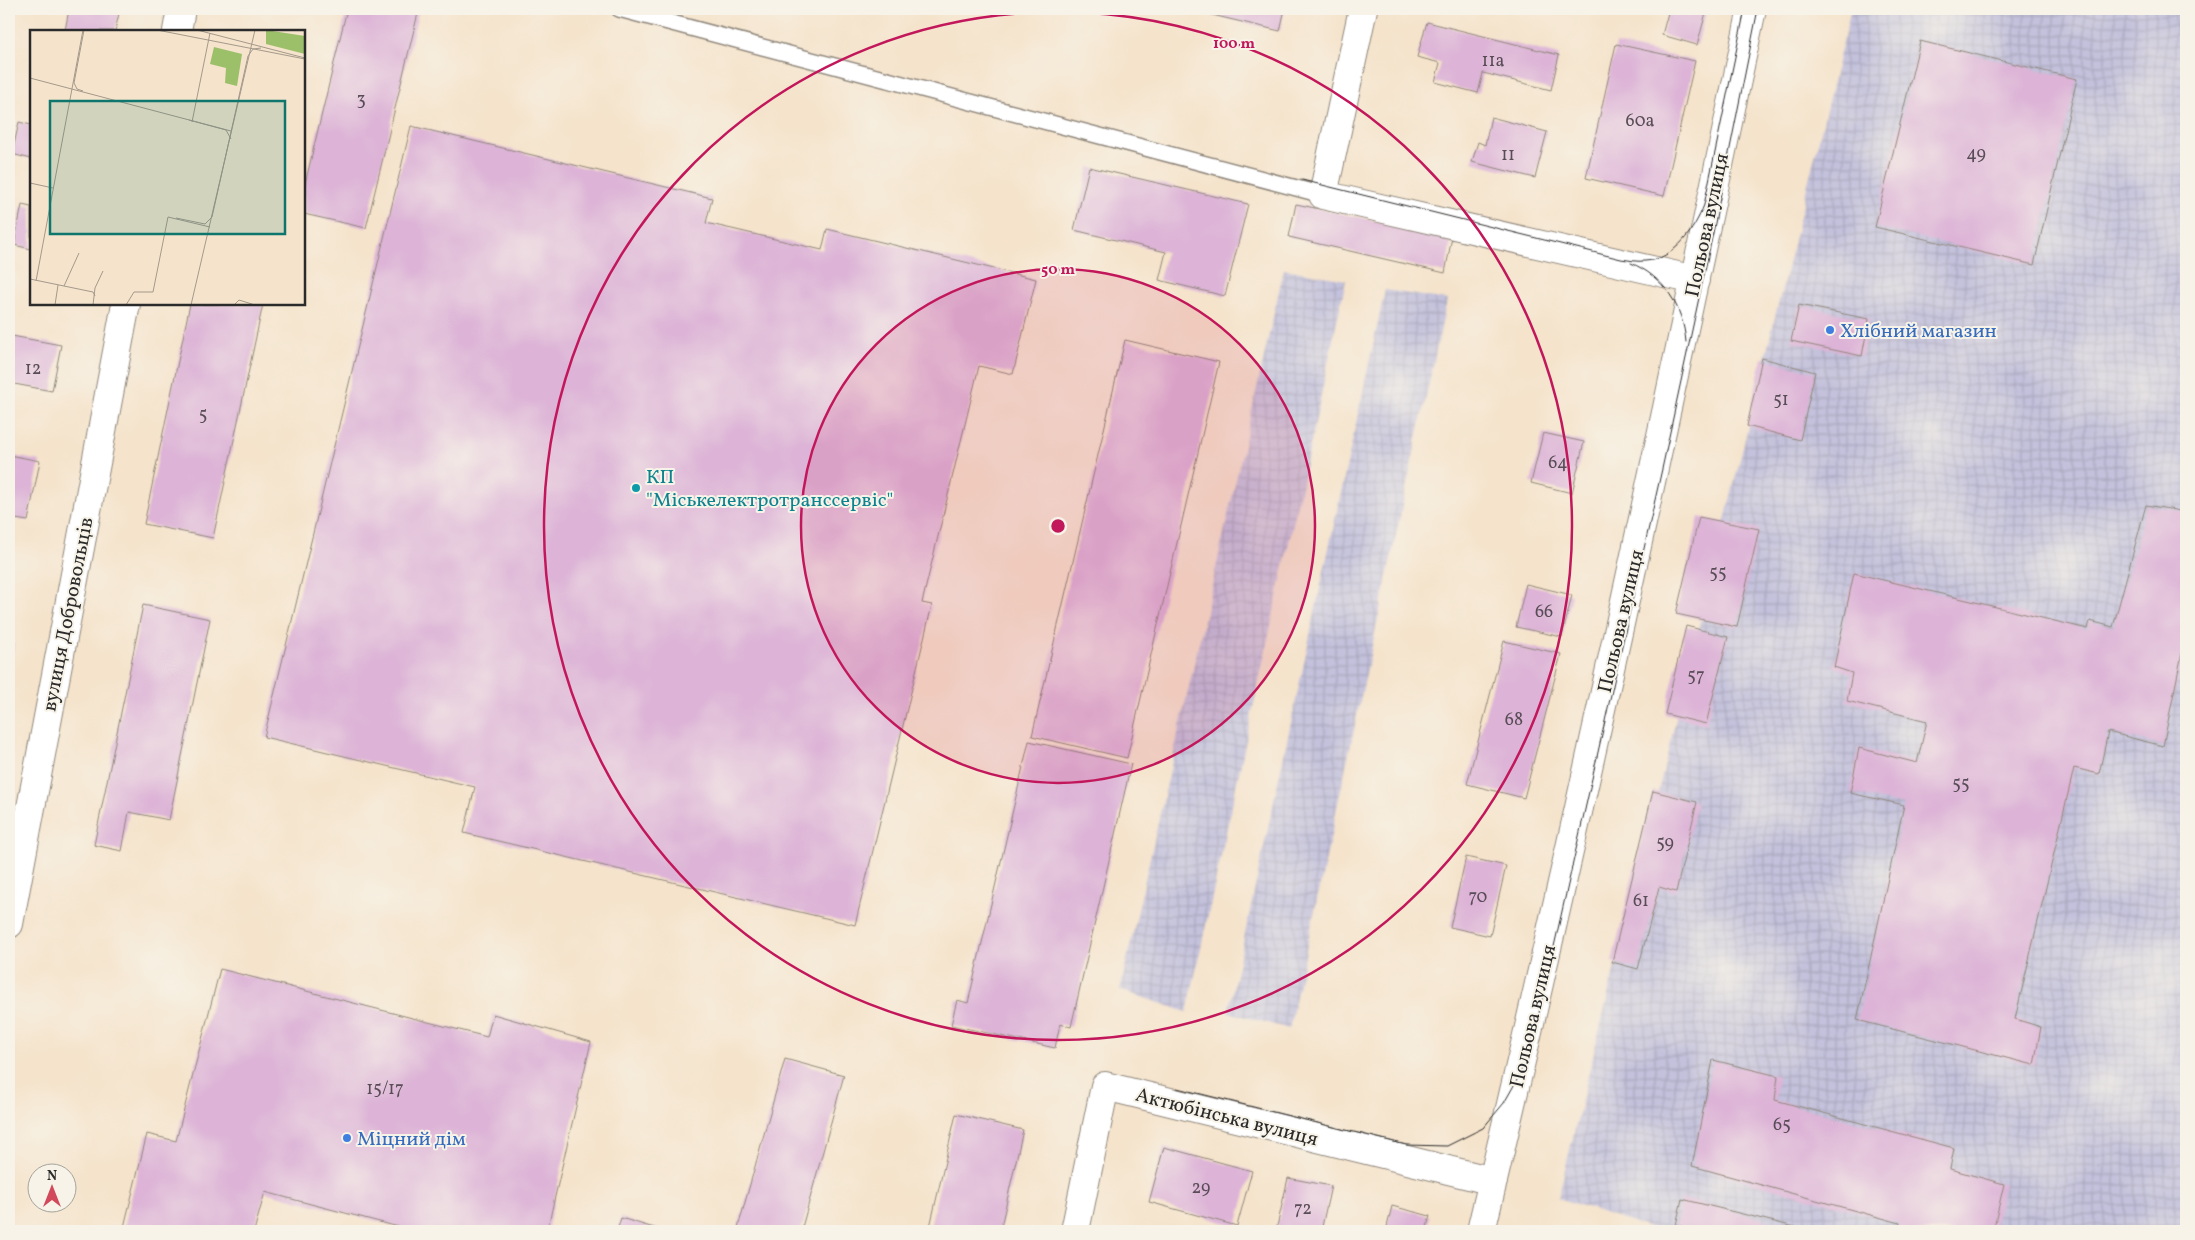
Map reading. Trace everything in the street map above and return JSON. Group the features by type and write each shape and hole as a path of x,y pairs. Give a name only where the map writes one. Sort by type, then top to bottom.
{"street":[{"path":"177,30 181,9"},
{"path":"1362,9 1322,195 1695,280"},
{"name":"Польова вулиця","path":"1481,1231 1522,1061 1695,280 1752,9"},
{"name":"вулиця Добровольців","path":"9,924 19,811 126,305"},
{"name":"Актюбінська вулиця","path":"1075,1231 1105,1086 1493,1180"}],"lane":[{"path":"619,9 1322,195"}],"shaded area":[{"path":"1851,9 2186,9 2186,1231 1658,1231 1558,1198"},
{"path":"1284,269 1346,280 1187,1012 1120,990"},
{"path":"1385,290 1447,300 1289,1029 1228,1012"}],"building":[{"path":"69,9 120,9 115,30 65,30"},
{"path":"347,9 419,9 366,228 305,214 305,184"},
{"path":"1210,9 1285,9 1280,31 1208,14"},
{"path":"1669,9 1707,9 1697,45 1662,35"},
{"path":"1427,22 1559,55 1551,90 1483,73 1478,93 1435,82 1440,63 1417,57"},
{"path":"1920,41 2077,79 2034,265 1875,227"},
{"path":"1616,44 1695,61 1664,196 1586,178"},
{"path":"1491,117 1547,132 1535,178 1472,162 1478,142 1485,145"},
{"path":"19,122 30,125 30,159 12,154"},
{"name":"КП \"Міськелектротранссервіс\"","path":"411,126 712,198 706,223 822,250 827,229 1036,279 1013,374 979,366 922,603 932,605 855,925 464,833 475,787 264,737"},
{"path":"1089,167 1248,204 1225,296 1159,280 1166,252 1074,230"},
{"path":"1296,204 1452,237 1445,273 1289,237"},
{"path":"22,205 30,207 30,249 14,245"},
{"path":"190,305 263,305 213,538 144,524"},
{"name":"Хлібний магазин","path":"1799,305 1869,319 1862,356 1791,341"},
{"path":"12,336 61,345 52,391 9,383 9,354"},
{"path":"1125,340 1219,362 1127,758 1032,736"},
{"path":"1762,358 1815,372 1800,440 1747,426"},
{"path":"1543,433 1584,442 1572,493 1531,483"},
{"path":"9,455 40,461 28,521 9,518"},
{"path":"2146,505 2186,512 2186,634 2163,746 2108,732 2099,774 2074,768 2015,1019 2041,1027 2034,1065 1857,1020 1904,805 1850,793 1859,748 1917,763 1927,721 1847,701 1852,673 1834,667 1854,573 2088,629 2090,621 2113,627"},
{"path":"1699,517 1759,529 1737,627 1676,614"},
{"path":"1526,584 1572,595 1562,637 1516,627"},
{"path":"143,605 210,619 169,820 129,812 122,851 94,845"},
{"path":"1686,626 1728,637 1706,724 1665,714"},
{"path":"1504,641 1561,654 1524,798 1467,784"},
{"path":"9,643 14,644 10,667 9,667"},
{"path":"1029,741 1131,764 1071,1027 1060,1024 1055,1048 951,1025 957,1000 968,1003"},
{"path":"1653,791 1697,802 1676,892 1659,887 1638,969 1612,962"},
{"path":"1466,857 1506,866 1490,936 1450,927"},
{"path":"220,969 487,1037 493,1014 591,1042 547,1231 414,1231 265,1192 254,1231 123,1231 147,1134 176,1141"},
{"path":"785,1059 844,1075 801,1231 737,1231"},
{"path":"1713,1060 1778,1076 1775,1100 1954,1148 1950,1169 2004,1184 1993,1231 1897,1231 1900,1223 1692,1166"},
{"path":"956,1114 1023,1130 1000,1231 929,1231"},
{"path":"1164,1147 1252,1171 1237,1226 1149,1202"},
{"path":"1288,1178 1331,1186 1321,1231 1276,1231"},
{"path":"1682,1199 1811,1231 1704,1231 1676,1225"},
{"path":"1392,1206 1430,1216 1426,1231 1386,1231"},
{"path":"621,1218 664,1231 617,1231"}],"tram line":[{"path":"1302,180 1621,259 1639,261 1655,259 1665,255 1682,242 1695,224 1704,205 1745,9"},
{"path":"1177,1088 1406,1145 1447,1146 1483,1128 1504,1103 1517,1080 1532,1044 1662,469 1713,233 1758,9"},
{"path":"1631,263 1653,276 1670,294 1681,316 1686,342"}],"place":[{"name":"Хлібний магазин","path":"1830,330"},
{"name":"КП \"Міськелектротранссервіс\"","path":"636,488"},
{"name":"Міцний дім","path":"347,1138"}]}
